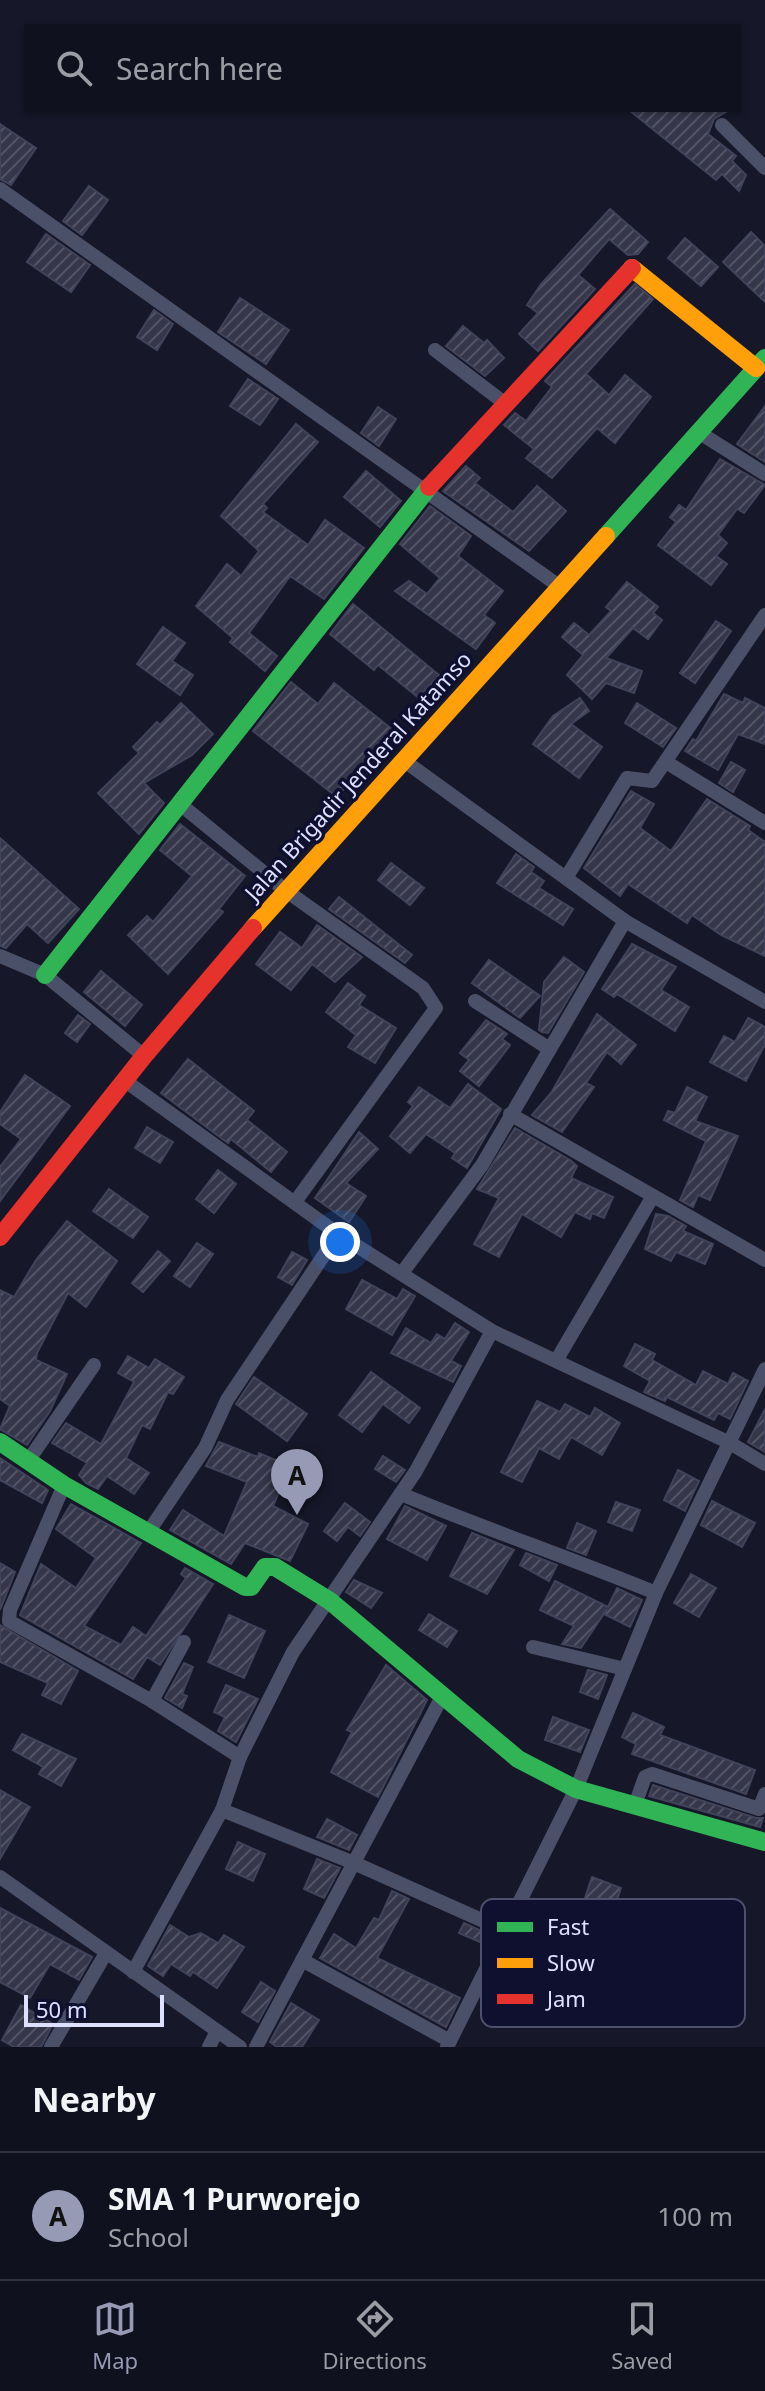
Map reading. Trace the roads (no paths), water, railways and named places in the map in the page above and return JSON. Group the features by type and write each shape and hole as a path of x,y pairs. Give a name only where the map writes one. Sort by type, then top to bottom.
{"street":[{"path":"722,125 765,168"},
{"path":"0,189 559,586"},
{"path":"45,975 425,491 634,266 760,363"},
{"path":"435,350 507,405"},
{"name":"Jalan Brigadir Jenderal Katamso","path":"0,1237 124,1080 285,890 406,762 760,363"},
{"path":"700,433 765,474"},
{"path":"566,878 627,778 652,781 765,615"},
{"path":"406,762 625,921 765,1002"},
{"path":"666,762 764,819"},
{"path":"180,804 285,890 423,988 436,1008 295,1202"},
{"path":"402,1273 482,1165 625,921"},
{"path":"0,956 45,975 144,1056"},
{"path":"475,1001 548,1048"},
{"path":"124,1080 338,1234 492,1331 730,1443 765,1464"},
{"path":"510,1114 765,1260"},
{"path":"556,1361 653,1196"},
{"path":"149,1531 205,1448 227,1400 338,1234"},
{"path":"133,1972 222,1810 240,1757 293,1652 401,1494 492,1331"},
{"path":"28,1461 94,1365"},
{"path":"522,1899 576,1789 656,1593 765,1369"},
{"path":"0,1442 64,1485 245,1587 251,1587 265,1567 275,1567 330,1601 518,1759 576,1789 765,1842"},
{"path":"64,1485 10,1610 9,1621 152,1701 240,1757"},
{"path":"401,1494 507,1538 530,1542 656,1593"},
{"path":"152,1701 184,1642"},
{"path":"533,1647 625,1669"},
{"path":"256,2047 443,1695"},
{"path":"635,1805 645,1777 652,1774 759,1809 765,1794"},
{"path":"222,1810 354,1863 481,1920"},
{"path":"0,1877 240,2047"},
{"path":"51,2047 106,1953"},
{"path":"302,1960 449,2044 481,1981"},
{"path":"209,2047 217,2031"}],"place":[{"name":"SMA 1 Purworejo","path":"297,1515"}]}
